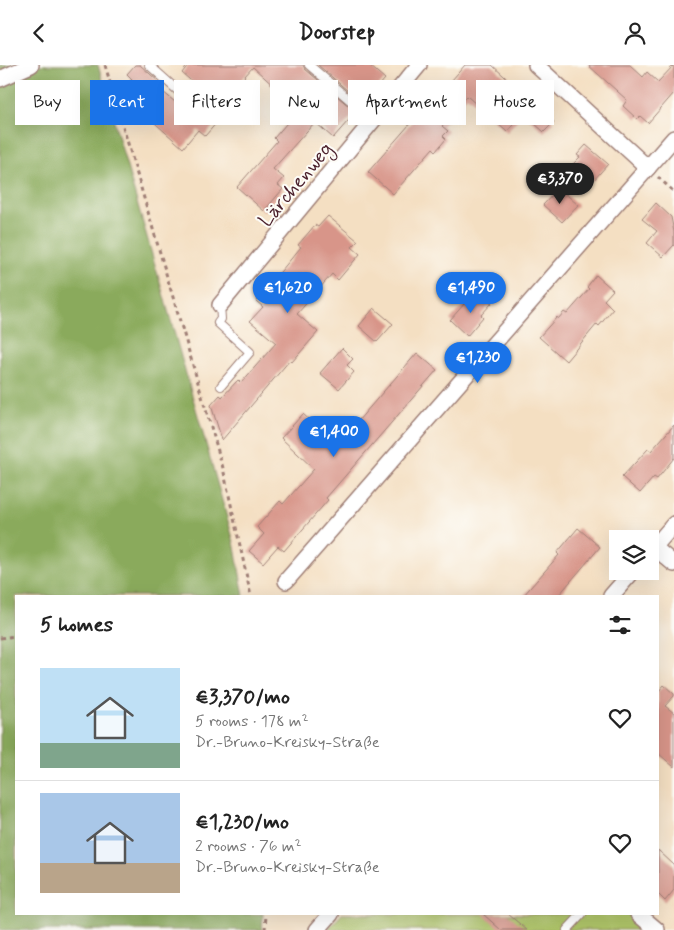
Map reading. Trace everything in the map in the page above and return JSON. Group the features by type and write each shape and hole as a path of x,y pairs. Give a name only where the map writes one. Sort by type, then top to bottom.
{"street":[{"path":"0,79 31,65"},
{"name":"Lärchenweg","path":"407,80 420,65"},
{"path":"536,65 648,168"},
{"name":"Lärchenweg","path":"220,305 369,125"},
{"path":"286,581 674,138"},
{"path":"659,541 674,524"},
{"path":"659,554 674,565"},
{"path":"612,595 625,580"},
{"path":"317,930 330,915"},
{"path":"639,915 657,930"}],"lane":[{"path":"149,65 174,87"},
{"path":"309,65 348,99"},
{"path":"220,305 222,319 218,323 250,352 221,386"},
{"path":"567,930 581,915"}],"path":[{"path":"105,65 223,468 251,595"},
{"path":"648,168 674,192"},
{"path":"0,638 15,636"},
{"path":"265,930 266,915"}],"green space":[{"path":"0,65 98,65 102,80 90,80 90,125 115,125 234,542 244,595 15,595 15,915 263,915 262,930 0,930"},
{"path":"341,915 633,915 650,930 327,930"}],"building":[{"path":"135,65 140,65 157,80 131,80 127,74"},
{"path":"188,65 303,65 318,80 270,80 270,83 253,67 241,80 190,80 182,73"},
{"path":"318,65 369,65 385,79 348,80 348,91 338,82 338,80 335,80"},
{"path":"465,65 492,65 508,80 476,80 476,104 467,96 466,97 466,80 452,80"},
{"path":"588,65 630,65 643,77 647,72 658,82 674,65 674,93 648,123 640,116 637,119 623,106 627,100"},
{"path":"164,93 174,101 174,125 215,125 205,136 198,130 183,148 157,125 164,125"},
{"path":"338,97 348,105 348,121 333,138 318,125 338,125"},
{"path":"285,125 312,125 273,169 284,178 278,185 283,189 264,211 237,187 277,141 274,138"},
{"path":"409,125 443,125 448,131 443,136 446,139 436,151 433,148 393,194 368,172"},
{"path":"499,125 513,125 507,132"},
{"path":"536,125 551,125 544,132"},
{"path":"586,145 608,164 593,181 573,164 580,157 577,155"},
{"path":"559,188 578,205 562,222 543,205"},
{"path":"656,203 671,217 674,232 674,245 663,257 647,243 657,231 642,219"},
{"path":"328,216 358,241 352,247 360,254 338,280 332,274 297,314 318,332 292,362 290,360 222,440 211,405 220,395 222,397 238,380 241,383 276,343 250,321 263,307 256,301 301,247 298,245 315,225 318,227"},
{"path":"596,275 613,290 604,300 613,309 599,326 597,324 566,361 539,337 557,317 558,319 564,312 567,314 589,289 587,287"},
{"path":"480,293 492,303 481,315 483,317 467,336 450,320 466,302 470,305"},
{"path":"374,308 393,324 377,342 359,326"},
{"path":"342,348 353,359 347,365 354,372 339,389 320,373"},
{"path":"417,353 437,370 326,498 328,500 284,551 278,546 263,563 249,551 264,534 257,527 280,501 283,504 314,469 281,438 303,414 337,445"},
{"path":"674,425 674,458 657,479 654,477 640,493 622,477 648,449 651,451"},
{"path":"578,528 600,547 559,595 524,595 559,555 557,553"},
{"path":"664,685 674,694 665,706 674,713 674,767 659,754 659,691"},
{"path":"659,851 674,865 674,890 665,901 659,895"},
{"path":"484,915 509,915 527,930 501,930"}]}
